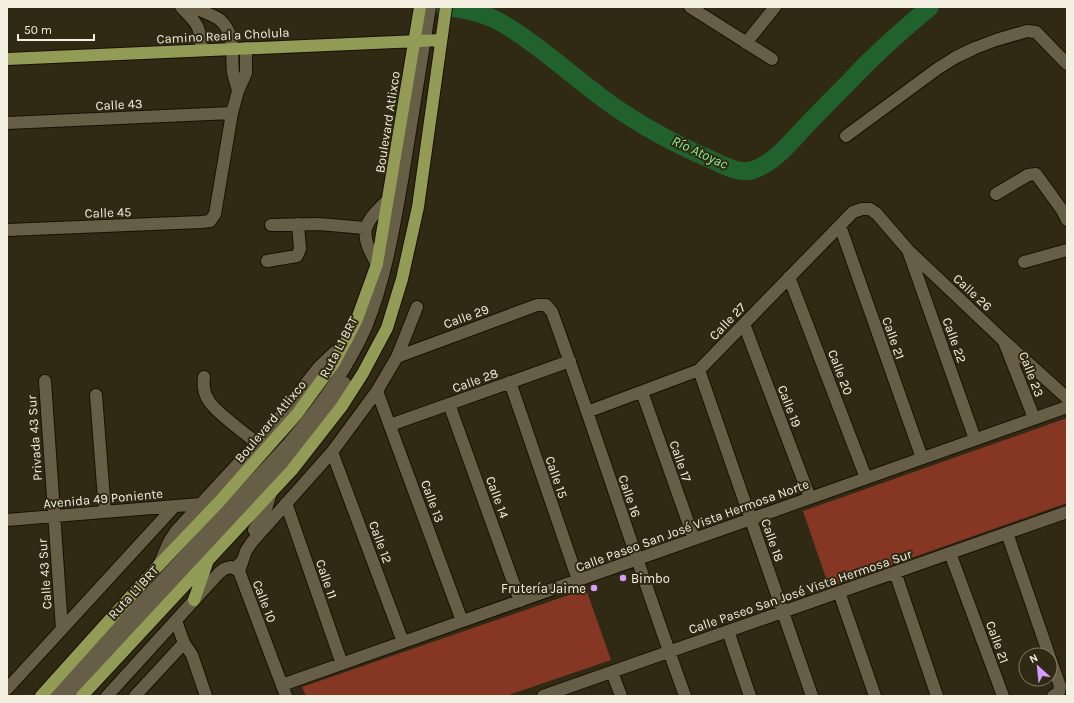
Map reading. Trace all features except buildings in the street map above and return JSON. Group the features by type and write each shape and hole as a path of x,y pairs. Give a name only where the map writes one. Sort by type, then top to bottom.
{"main road":[{"name":"Boulevard Atlixco","path":"41,696 158,566 218,503 297,414 334,363 357,319 377,264 388,200 428,40 430,24 420,7"},
{"name":"Boulevard Atlixco","path":"82,696 308,450 342,406 363,373 387,328 402,279 418,207 430,24 446,7"},
{"name":"Camino Real a Cholula","path":"7,59 428,40"},
{"path":"194,600 208,559"}],"street":[{"path":"181,7 199,27 201,33 202,50"},
{"path":"193,7 214,16 223,23 230,34 233,49 233,72 238,91"},
{"path":"430,7 430,24"},
{"path":"430,24 436,7"},
{"path":"690,7 772,59"},
{"path":"746,42 775,7"},
{"path":"846,136 937,69 956,57 996,40 1027,31 1036,32 1067,64"},
{"name":"Ruta L1 BRT","path":"55,696 289,443 326,397 355,349 375,305 390,251 428,40"},
{"name":"Ruta L1 BRT","path":"69,696 266,484 319,422 351,373 379,313 393,265 428,40"},
{"path":"232,113 238,91 246,73 246,48"},
{"name":"Calle 43","path":"7,123 232,113"},
{"name":"Calle 45","path":"7,230 201,222 210,220 215,214 232,113"},
{"path":"996,194 1028,175 1036,174 1064,215"},
{"path":"1064,215 1067,197"},
{"path":"377,264 369,251 366,242 365,228 369,219 388,200"},
{"name":"Calle 27","path":"587,412 699,370 853,212 862,209"},
{"name":"Calle 26","path":"862,209 870,209 877,214 908,250 1067,398"},
{"path":"267,261 297,256 300,249 298,224"},
{"path":"271,225 319,224 365,228"},
{"name":"Calle 21","path":"840,226 922,458"},
{"name":"Calle 22","path":"908,250 975,439"},
{"path":"1024,262 1067,250"},
{"name":"Calle 20","path":"789,277 866,478"},
{"name":"Calle 29","path":"397,357 537,305 546,305"},
{"name":"Calle 16","path":"546,305 552,312 570,361 685,696"},
{"path":"239,571 246,552 252,542 332,452 377,391 397,357 417,307"},
{"name":"Calle 19","path":"744,324 810,498"},
{"name":"Calle 23","path":"1004,340 1034,418"},
{"path":"158,566 176,530 270,429 319,368 346,341"},
{"name":"Calle 28","path":"390,425 570,361"},
{"name":"Calle 18","path":"699,370 812,696"},
{"path":"204,377 203,386 209,402 223,416 257,443"},
{"name":"Privada 43 Sur","path":"44,381 54,516"},
{"name":"Calle 15","path":"510,382 578,580"},
{"name":"Calle 13","path":"377,391 462,621"},
{"name":"Calle 17","path":"642,392 694,539"},
{"path":"96,395 105,512"},
{"name":"Calle 14","path":"449,404 520,601"},
{"name":"Calle Paseo San José Vista Hermosa Norte","path":"284,691 342,664 1067,407"},
{"name":"Calle 12","path":"332,452 403,642"},
{"path":"239,571 239,556 246,540 265,514 269,505 271,492"},
{"name":"Calle 11","path":"286,503 342,664"},
{"name":"Avenida 49 Poniente","path":"7,520 200,504"},
{"path":"7,689 174,507"},
{"name":"Calle 43 Sur","path":"54,516 62,629"},
{"name":"Calle Paseo San José Vista Hermosa Sur","path":"550,695 1007,533 1066,516"},
{"path":"1007,533 1046,647"},
{"name":"Calle 21","path":"950,553 1003,696"},
{"name":"Calle 10","path":"194,600 224,569 231,567 239,571 284,691"},
{"path":"895,572 937,696"},
{"path":"839,592 875,696"},
{"path":"107,696 194,600"},
{"path":"176,620 184,643 192,655 206,696"},
{"path":"728,631 750,696"},
{"path":"134,696 184,643"},
{"path":"612,672 621,696"},
{"path":"1053,696 1059,692 1060,686 1058,680"}],"shaded area":[{"path":"1067,418 1067,503 829,587 803,511"},
{"path":"586,589 611,660 506,696 306,696 302,687"}],"waterway":[{"name":"Río Atoyac","path":"444,7 476,12 491,17 528,40 620,111 665,138 696,153 735,170 745,171 750,171 765,165 777,156 867,63 930,7"}],"place":[{"name":"Bimbo","path":"623,578"},
{"name":"Frutería Jaime","path":"594,588"}]}
